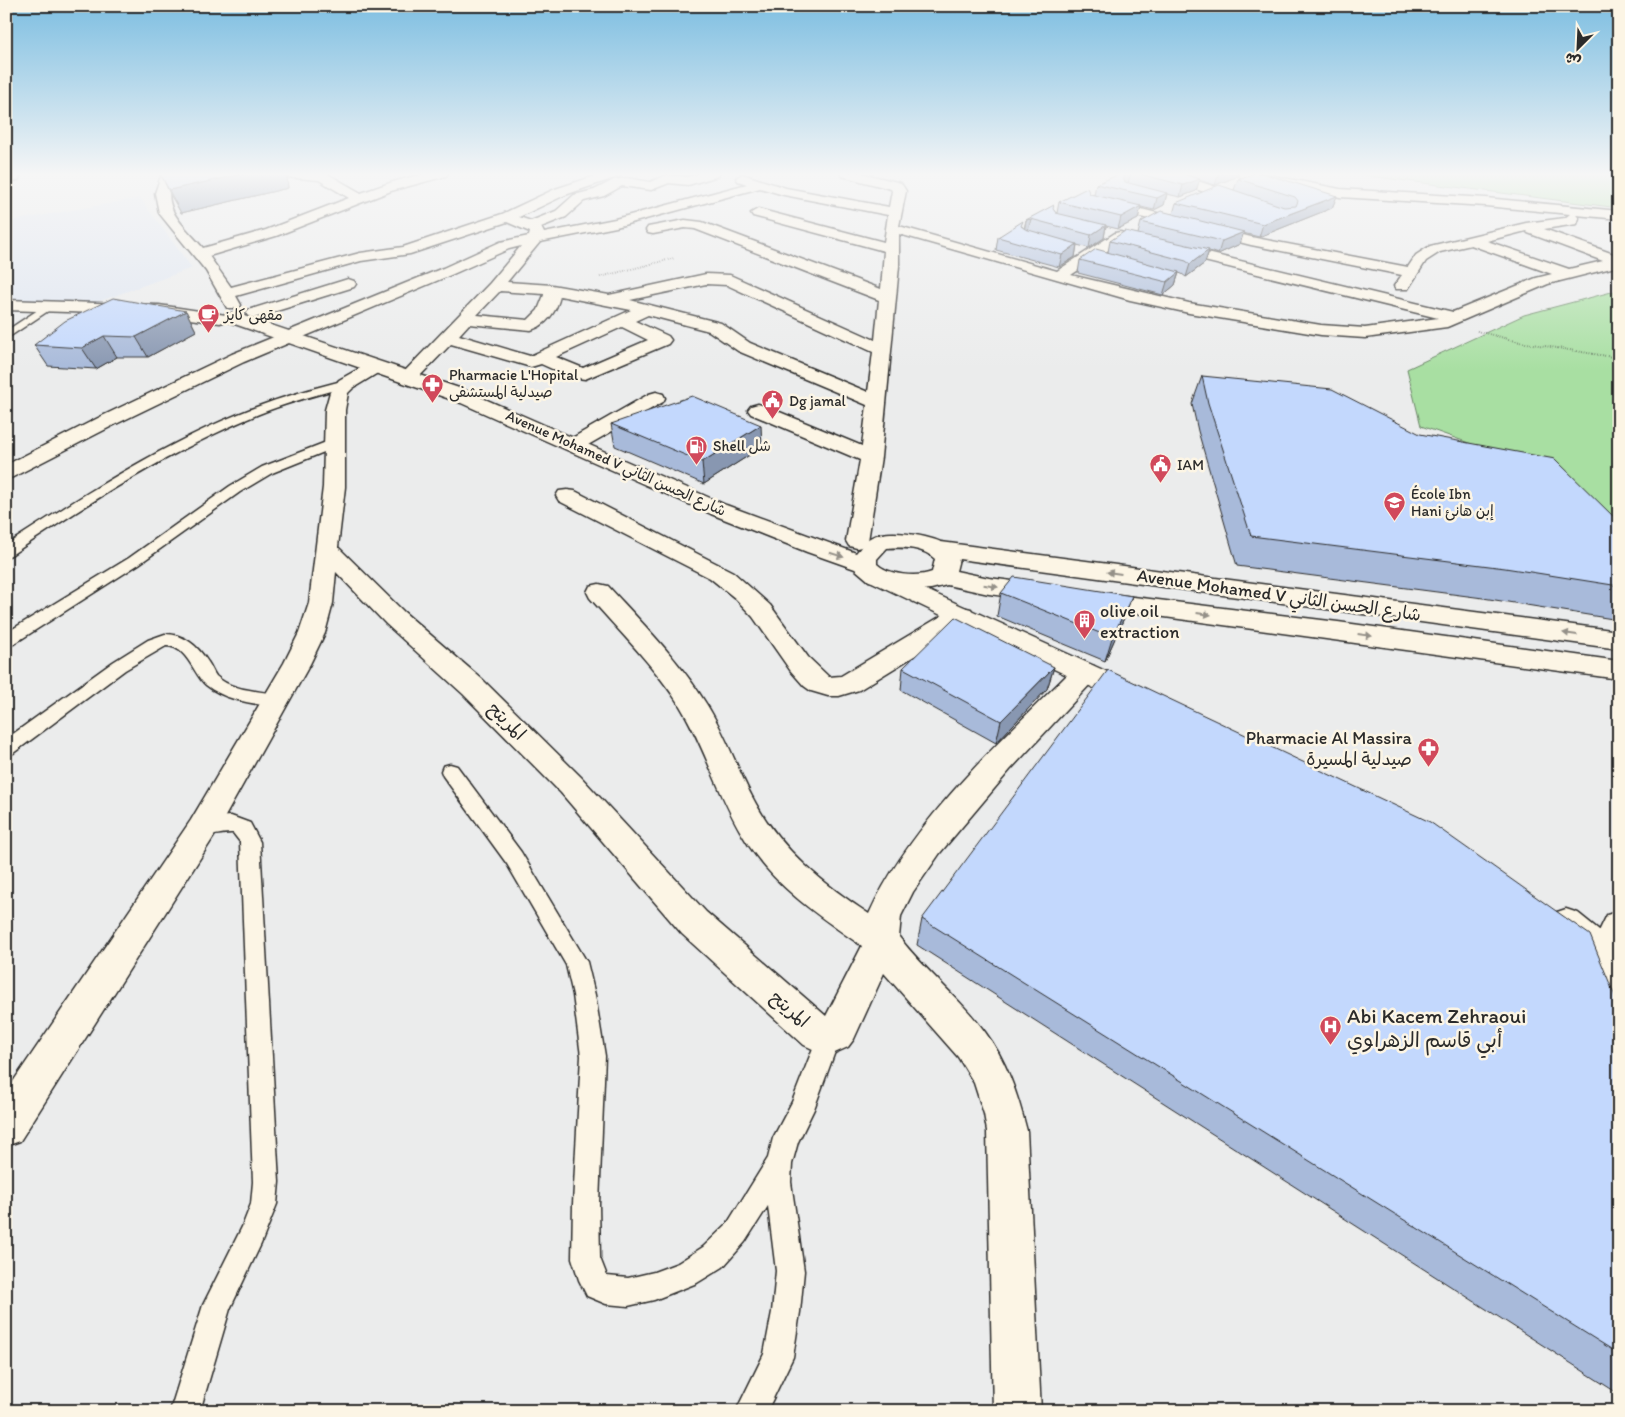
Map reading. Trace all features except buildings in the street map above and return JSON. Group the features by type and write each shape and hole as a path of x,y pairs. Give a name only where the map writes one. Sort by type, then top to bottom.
{"street":[{"path":"186,239 198,254 228,308"},
{"path":"198,254 249,239"},
{"path":"228,308 360,257 405,252 443,239"},
{"path":"6,472 280,335 448,271 518,239"},
{"path":"409,377 496,286 521,254 529,239"},
{"path":"521,254 604,239"},
{"path":"735,239 887,297"},
{"path":"857,239 890,248"},
{"path":"891,239 891,266 871,457 867,554 871,570 962,615 1153,704"},
{"path":"950,239 1059,276 1168,304 1334,331 1366,333 1433,325 1542,281 1619,261"},
{"path":"1059,276 1115,239"},
{"path":"1133,239 1390,302 1449,319"},
{"path":"1243,239 1412,272"},
{"path":"1390,302 1421,258 1435,249 1475,239"},
{"path":"1559,239 1619,261"},
{"path":"1471,240 1568,274"},
{"path":"1073,250 1110,260"},
{"path":"609,300 706,279 722,278 882,350"},
{"path":"228,308 249,306 253,311 348,284"},
{"path":"496,286 552,290 609,300 714,327 744,347 876,402"},
{"path":"465,319 531,325 536,323 551,302 552,290"},
{"name":"Avenue Mohamed V شارع الحسن الثاني","path":"6,305 159,310 228,308 280,335 409,377 480,404 696,499 809,546 905,581 940,579 1619,670"},
{"path":"447,337 531,362 644,310"},
{"name":"Avenue Mohamed V شارع الحسن الثاني","path":"253,311 280,335"},
{"path":"543,358 576,373 585,374 662,340 624,320"},
{"path":"6,1127 202,829 297,664 312,633 321,603 334,487 335,410 339,392 346,384 375,367"},
{"path":"574,445 656,398"},
{"path":"758,410 871,457"},
{"path":"567,496 718,573 732,583 750,598 768,618 812,679 830,688 850,683 962,615"},
{"name":"Avenue Mohamed V شارع الحسن الثاني","path":"760,525 868,542 897,541 938,549 1619,640"},
{"name":"المريتح","path":"326,549 395,618 473,686 571,785 694,923 801,1019 828,1038"},
{"path":"938,549 947,559 940,579 962,615"},
{"path":"599,592 675,678 715,743 740,803 763,842 802,886 882,941 896,960 970,1043 988,1069 1000,1098 1008,1131 1017,1411"},
{"path":"828,1038 835,1034 841,1026 882,941 884,922 903,879 917,859 988,773 1086,673"},
{"path":"1546,909 1614,949 1619,1010"}],"lane":[{"path":"6,336 47,306"},
{"path":"6,552 84,501 211,432 290,398 346,384"},
{"path":"6,641 134,561 234,489 267,470 334,443"},
{"path":"6,749 119,666 154,644 165,640 174,640 184,645 201,664 210,680 233,693 276,701"},
{"path":"450,771 514,858 576,962 584,995 593,1056 586,1204 586,1258 592,1280 597,1286 606,1290 628,1292 654,1286 687,1273 713,1257 736,1233 779,1164"},
{"path":"185,1411 217,1305 252,1235 264,1204 266,1182 250,842 248,833 239,826 220,824 202,829"},
{"path":"751,1411 778,1357 786,1312 790,1271 778,1182 779,1164 786,1138 802,1108 828,1038"}],"path":[{"path":"599,277 675,258"},
{"path":"1449,319 1483,333 1520,342 1619,358"}],"shaded area":[{"path":"6,239 171,239 192,268 86,306 6,302"}],"green space":[{"path":"1619,290 1619,519 1531,465 1421,426 1407,369 1524,315"}],"place":[{"name":"مقهى كايز","path":"208,334"},
{"name":"Pharmacie L'Hopital صيدلية المستشفى","path":"433,403"},
{"name":"Dg jamal","path":"773,420"},
{"name":"Shell شل","path":"697,465"},
{"name":"IAM","path":"1161,484"},
{"name":"École Ibn Hani إبن هانئ","path":"1395,522"},
{"name":"olive oil extraction","path":"1084,640"},
{"name":"Pharmacie Al Massira صيدلية المسيرة","path":"1428,767"},
{"name":"Abi Kacem Zehraoui أبي قاسم الزهراوي","path":"1331,1046"}]}
